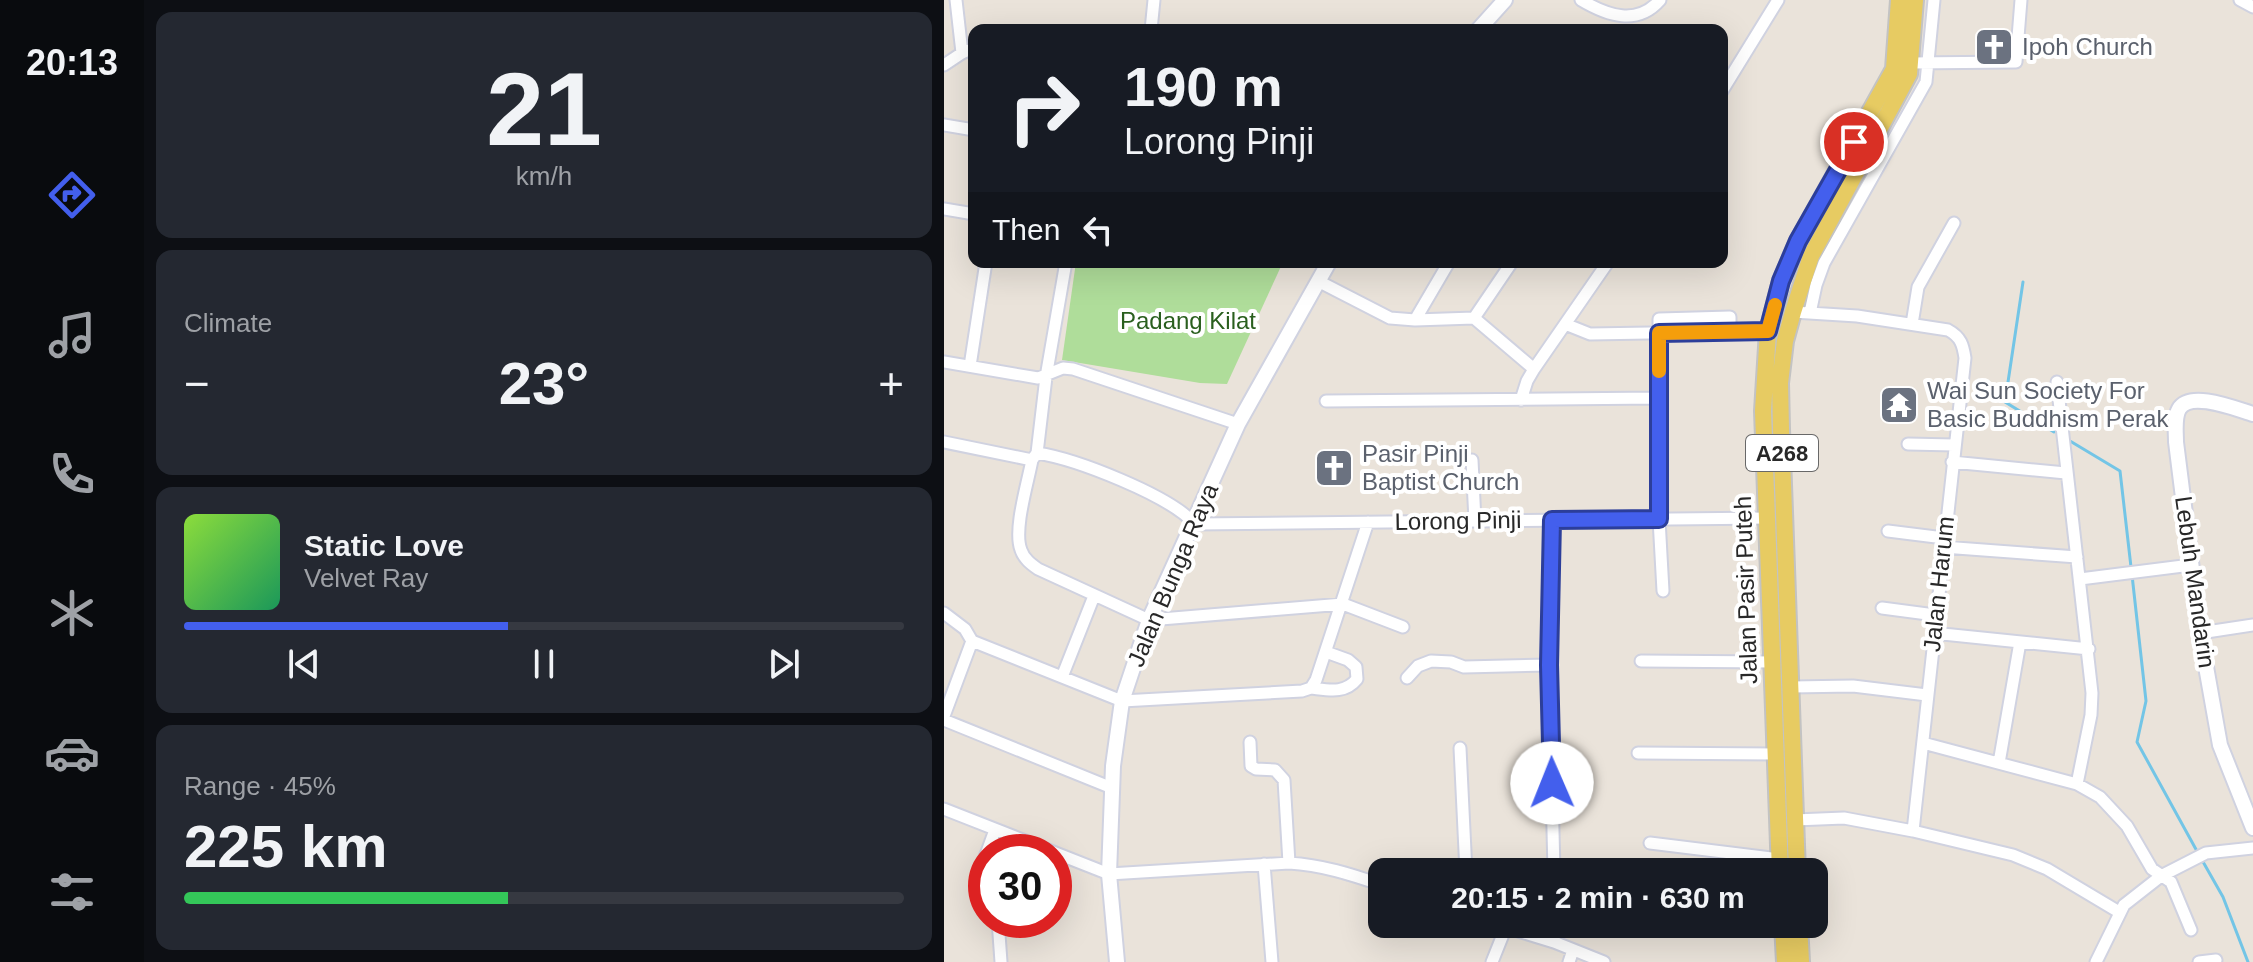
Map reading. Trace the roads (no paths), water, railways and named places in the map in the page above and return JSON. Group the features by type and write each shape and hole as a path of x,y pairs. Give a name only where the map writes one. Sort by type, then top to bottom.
{"main road":[{"path":"1483,24 1505,0"},
{"name":"Jalan Pasir Puteh","path":"1780,858 1763,411 1768,331 1781,281 1798,241 1870,115 1895,63 1899,0"},
{"name":"Jalan Pasir Puteh","path":"1796,858 1780,383 1785,341 1811,256 1905,81 1911,63 1915,0"},
{"path":"1870,115 1883,105 1902,66 1911,63"},
{"name":"Jalan Bunga Raya","path":"1117,962 1109,874 1112,788 1122,701 1149,620 1238,424 1326,268"},
{"name":"Lebuh Mandarin","path":"2253,414 2202,400 2183,404 2178,410 2176,442 2200,633 2220,745 2253,828"},
{"path":"1784,938 1785,962"},
{"path":"1800,938 1801,962"}],"street":[{"path":"956,0 962,53"},
{"path":"1152,24 1154,0"},
{"path":"1581,0 1611,15 1624,17 1648,12 1660,0"},
{"path":"1728,81 1778,0"},
{"path":"1810,313 1824,263 1926,82 1934,0"},
{"path":"1911,63 2016,62 2021,0"},
{"path":"2240,0 2253,7"},
{"path":"945,62 968,50"},
{"path":"944,125 968,129"},
{"path":"1860,166 1876,174"},
{"path":"944,209 968,213"},
{"path":"1793,312 1912,324 1918,287 1954,223"},
{"path":"970,366 985,268"},
{"path":"1065,268 1019,532 1019,547 1025,559 1038,569 1149,620 1343,604 1403,627"},
{"path":"1415,320 1445,268"},
{"path":"1474,318 1508,268"},
{"path":"1521,400 1534,369 1604,268"},
{"path":"1318,281 1390,318 1474,318 1534,369"},
{"path":"1565,324 1590,334 1768,331"},
{"name":"Jalan Harum","path":"1912,324 1948,330 1959,338 1965,358 1913,831"},
{"path":"1659,333 1659,519 1663,591"},
{"path":"944,362 1038,378 1063,368 1073,369 1238,424"},
{"path":"2057,382 2089,649 2092,705 2077,784"},
{"path":"1326,401 1659,398"},
{"path":"944,442 1076,461 1184,512 1195,524"},
{"path":"1908,444 1954,445"},
{"path":"1472,460 1475,521"},
{"path":"1952,462 2066,473"},
{"name":"Lorong Pinji","path":"1195,524 1769,518"},
{"path":"1552,520 1549,665 1554,858"},
{"path":"1311,688 1343,604 1368,522"},
{"path":"1888,531 1944,542 2077,557"},
{"path":"2080,579 2191,565"},
{"path":"1062,677 1094,596"},
{"path":"1882,608 1935,615"},
{"path":"944,613 965,629 972,641 1122,701 1349,688 1357,679 1356,667 1348,660 1326,652"},
{"path":"2200,633 2253,625"},
{"path":"1933,633 2089,649"},
{"path":"972,641 944,718 1112,788"},
{"path":"1999,763 2020,642"},
{"path":"1407,678 1418,666 1431,661 1451,662 1464,667 1549,665"},
{"path":"1641,661 1773,662"},
{"path":"1792,687 1853,686 1927,695"},
{"path":"1250,742 1251,766 1275,770 1284,780 1289,863"},
{"path":"1923,743 2077,784 2100,797 2118,813 2152,869 2173,886 2191,930"},
{"path":"1460,748 1465,858"},
{"path":"1638,753 1775,754"},
{"path":"944,809 1109,874 1289,863 1315,864 1368,880"},
{"path":"1795,820 1844,818 1913,831 2032,862 2119,912"},
{"path":"993,834 995,830"},
{"path":"1650,843 1735,858"},
{"path":"2096,962 2119,912 2131,898 2161,876 2200,856 2253,848"},
{"path":"1264,864 1272,962"},
{"path":"999,938 1001,962"},
{"path":"1492,962 1498,938"},
{"path":"1541,938 1554,942 1571,956 1604,962"},
{"path":"1554,938 1554,942"},
{"path":"2199,962 2216,960"}],"waterway":[{"path":"2023,282 2005,402 2054,432"},
{"path":"2070,441 2120,471 2131,567"},
{"path":"2132,575 2146,701 2137,742 2198,853"},
{"path":"2202,860 2223,897 2248,962"}],"place":[{"name":"Ipoh Church","path":"1994,47"},
{"name":"Wai Sun Society For Basic Buddhism Perak","path":"1899,405"},
{"name":"Pasir Pinji Baptist Church","path":"1334,468"}],"park label":[{"name":"Padang Kilat","path":"1188,321"}]}
